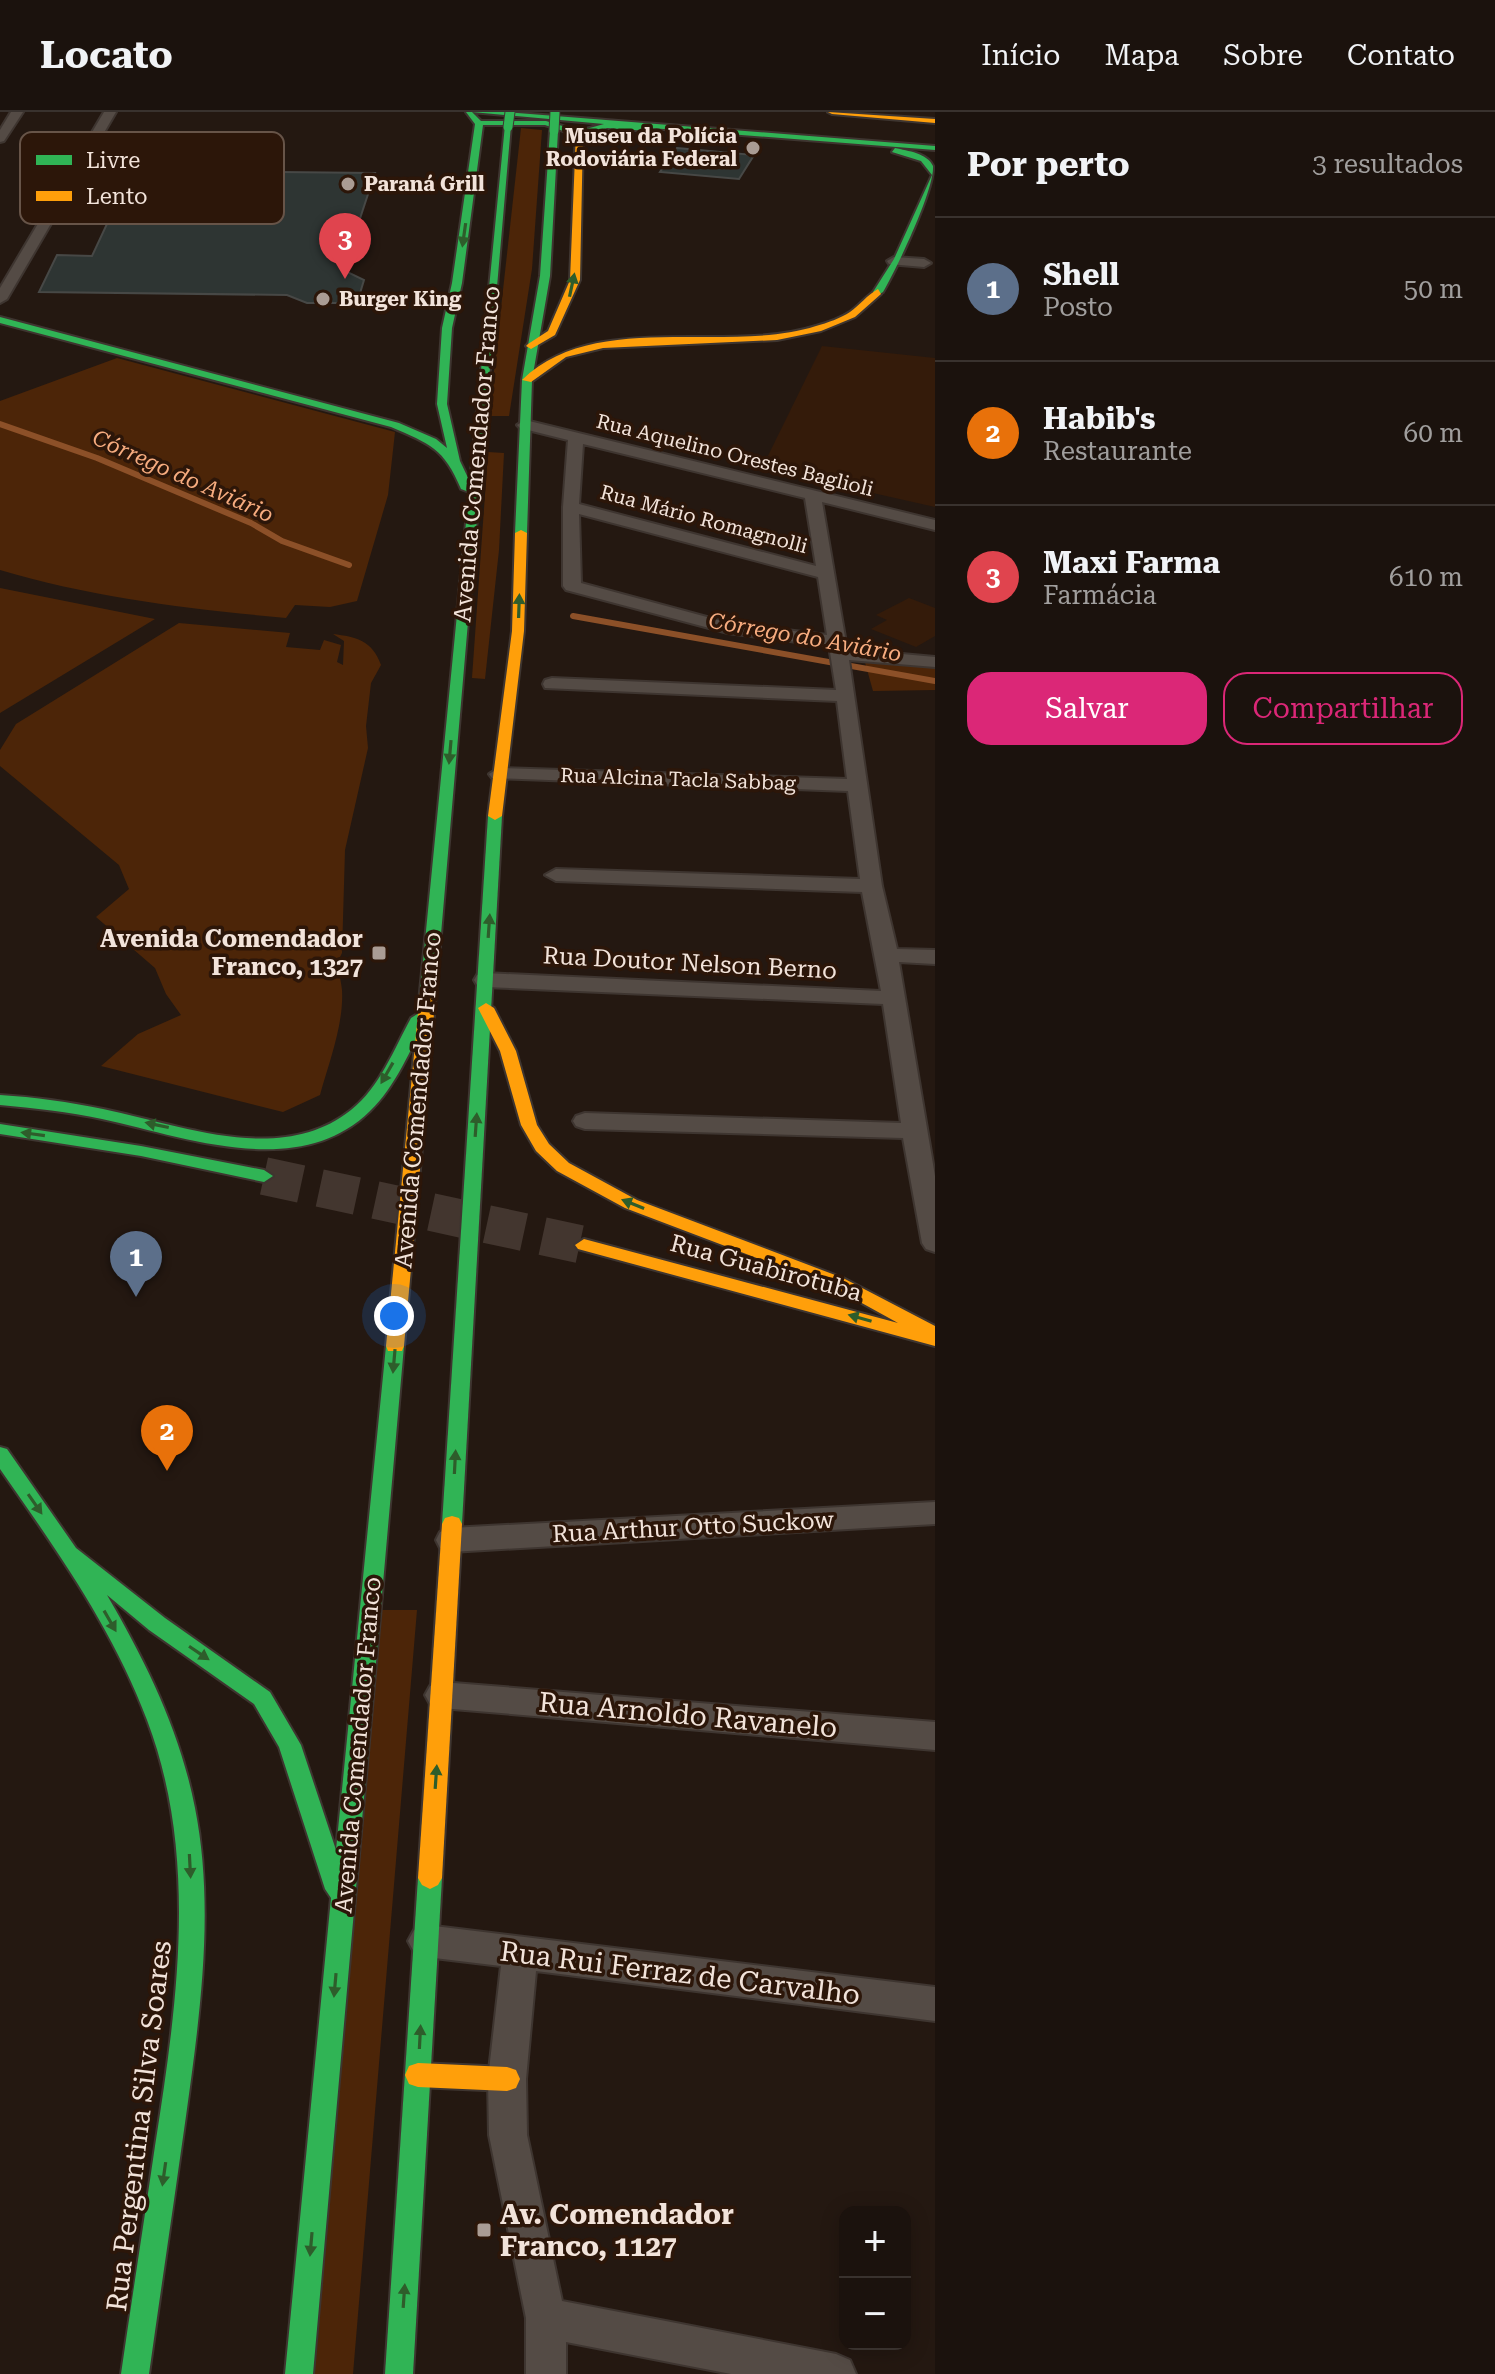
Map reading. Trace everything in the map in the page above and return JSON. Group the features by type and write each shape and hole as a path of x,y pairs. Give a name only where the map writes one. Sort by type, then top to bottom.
{"main road":[{"path":"463,112 478,117 550,124 571,128 579,134 607,126 935,151"},
{"path":"702,112 935,131"},
{"path":"816,112 935,131"},
{"path":"832,112 935,121"},
{"path":"478,117 628,122 935,151"},
{"path":"427,411 446,363 447,328 457,283 478,117"},
{"name":"Avenida Comendador Franco","path":"299,2374 509,119"},
{"name":"Avenida Comendador Franco","path":"399,2374 499,774 518,631 527,380 545,276 554,121"},
{"path":"628,122 716,135"},
{"name":"Avenida Comendador Franco","path":"531,346 552,333 575,280 579,134"},
{"path":"527,380 566,354 634,341 764,337 819,329 855,315 871,301 896,258 935,175 931,163 922,157 895,150"},
{"path":"446,363 465,350 491,307"},
{"path":"539,309 575,330 634,341"},
{"path":"0,320 371,418 424,436 455,461"},
{"path":"371,418 427,411"},
{"path":"427,411 455,461 473,505"},
{"path":"484,1004 508,1050 520,1105 530,1129 543,1149 562,1166 620,1198 824,1277 935,1337"},
{"path":"0,1100 84,1111 216,1138 279,1142 310,1139 357,1115 375,1094 426,1005"},
{"path":"0,1129 141,1151 264,1176"},
{"name":"Rua Guabirotuba","path":"584,1245 935,1337"},
{"name":"Rua Pergentina Silva Soares","path":"0,1454 71,1554 129,1655 165,1738 185,1810 191,1863 192,1932 187,1996 135,2374"},
{"path":"71,1554 157,1624 262,1698 290,1745 343,1907"},
{"path":"418,2075 507,2079"}],"street":[{"path":"0,139 17,112"},
{"path":"98,132 110,112"},
{"path":"0,299 44,224"},
{"path":"896,258 925,260"},
{"name":"Rua Aquelino Orestes Baglioli","path":"525,425 935,525"},
{"path":"576,437 571,507 572,586 728,628 839,652 935,662"},
{"path":"813,495 845,691 871,886 887,955 935,1243"},
{"name":"Rua Mário Romagnolli","path":"571,507 826,574"},
{"path":"552,684 845,691"},
{"name":"Rua Alcina Tacla Sabbag","path":"499,774 856,785"},
{"path":"556,875 871,886"},
{"path":"887,955 935,957"},
{"name":"Rua Doutor Nelson Berno","path":"485,980 893,998"},
{"path":"585,1121 914,1131"},
{"name":"Rua Arthur Otto Suckow","path":"451,1540 935,1513"},
{"name":"Rua Arnoldo Ravanelo","path":"441,1695 935,1736"},
{"name":"Rua Rui Ferraz de Carvalho","path":"426,1941 935,2004"},
{"path":"520,1953 507,2079 508,2135 546,2318 546,2374"},
{"path":"546,2318 836,2374"}],"shaded area":[{"path":"521,128 542,130 532,269 509,416 489,416"},
{"path":"822,346 935,358 935,507 762,468"},
{"path":"117,358 395,432 388,495 357,601 330,607 295,605 286,618 142,601 71,588 0,570 0,401"},
{"path":"488,452 504,453 499,550 485,679 472,678"},
{"path":"0,588 155,619 0,713"},
{"path":"909,598 935,608 935,636 916,647 871,629 887,620 876,615"},
{"path":"179,623 290,633 286,647 320,650 324,640 341,645 337,662 343,665 344,641 333,634 349,637 368,645 381,665 371,683 366,726 368,748 345,850 339,967 342,1003 338,1029 320,1095 283,1112 101,1066 138,1034 181,1015 166,994 155,968 96,917 129,889 119,865 0,766 0,750 16,724"},
{"path":"864,659 935,668 935,690 873,691"},
{"path":"382,1610 417,1610 353,2374 310,2374"}],"building":[{"path":"677,148 754,155 739,179 660,172"},
{"path":"284,172 375,173 343,270 364,280 357,303 307,303 287,295 39,292 57,255 92,256 107,224 284,224"}],"waterway":[{"name":"Córrego do Aviário","path":"0,424 97,458 251,523 282,541 349,565"},
{"name":"Córrego do Aviário","path":"573,616 935,681"}],"tunnel":[{"path":"264,1176 584,1245"}],"traffic: fast":[{"path":"476,112 935,148"},
{"path":"508,127 510,112"},
{"path":"554,131 555,112"},
{"path":"467,489 455,461 442,404 447,328 457,283 479,123 469,114"},
{"path":"479,123 546,123 579,134"},
{"path":"579,134 607,126 648,129"},
{"path":"428,992 508,127"},
{"path":"521,533 527,380 545,276 554,131"},
{"path":"895,150 924,159 935,174"},
{"path":"878,292 898,259 935,176"},
{"path":"0,320 395,425 432,441 455,461"},
{"path":"452,1524 495,816"},
{"path":"0,1100 77,1109 232,1142 265,1144 297,1141 328,1132 367,1105 384,1082 419,1018"},
{"path":"0,1129 141,1151 264,1176"},
{"path":"299,2374 395,1346"},
{"path":"0,1454 76,1564 122,1641 159,1722 183,1809 192,1900 188,1992 135,2374"},
{"path":"71,1554 157,1624 262,1698 290,1745 337,1889"},
{"path":"399,2374 430,1878"}],"traffic: slow":[{"path":"832,112 935,121"},
{"path":"531,346 552,333 575,280 579,134"},
{"path":"527,380 562,355 603,345 777,337 818,329 852,315 878,292"},
{"path":"495,816 518,631 521,533"},
{"path":"395,1346 428,992"},
{"path":"486,1008 508,1051 529,1125 542,1147 563,1167 631,1204 837,1282 935,1334"},
{"path":"584,1245 935,1339"},
{"path":"430,1878 452,1524"},
{"path":"418,2075 507,2079"}],"place":[{"name":"Museu da Polícia Rodoviária Federal","path":"753,148"},
{"name":"Paraná Grill","path":"348,184"},
{"name":"Maxi Farma","path":"345,279"},
{"name":"Burger King","path":"323,299"},
{"name":"Avenida Comendador Franco, 1327","path":"379,953"},
{"name":"Shell","path":"136,1297"},
{"name":"Habib's","path":"167,1471"},
{"name":"Av. Comendador Franco, 1127","path":"484,2230"}]}
